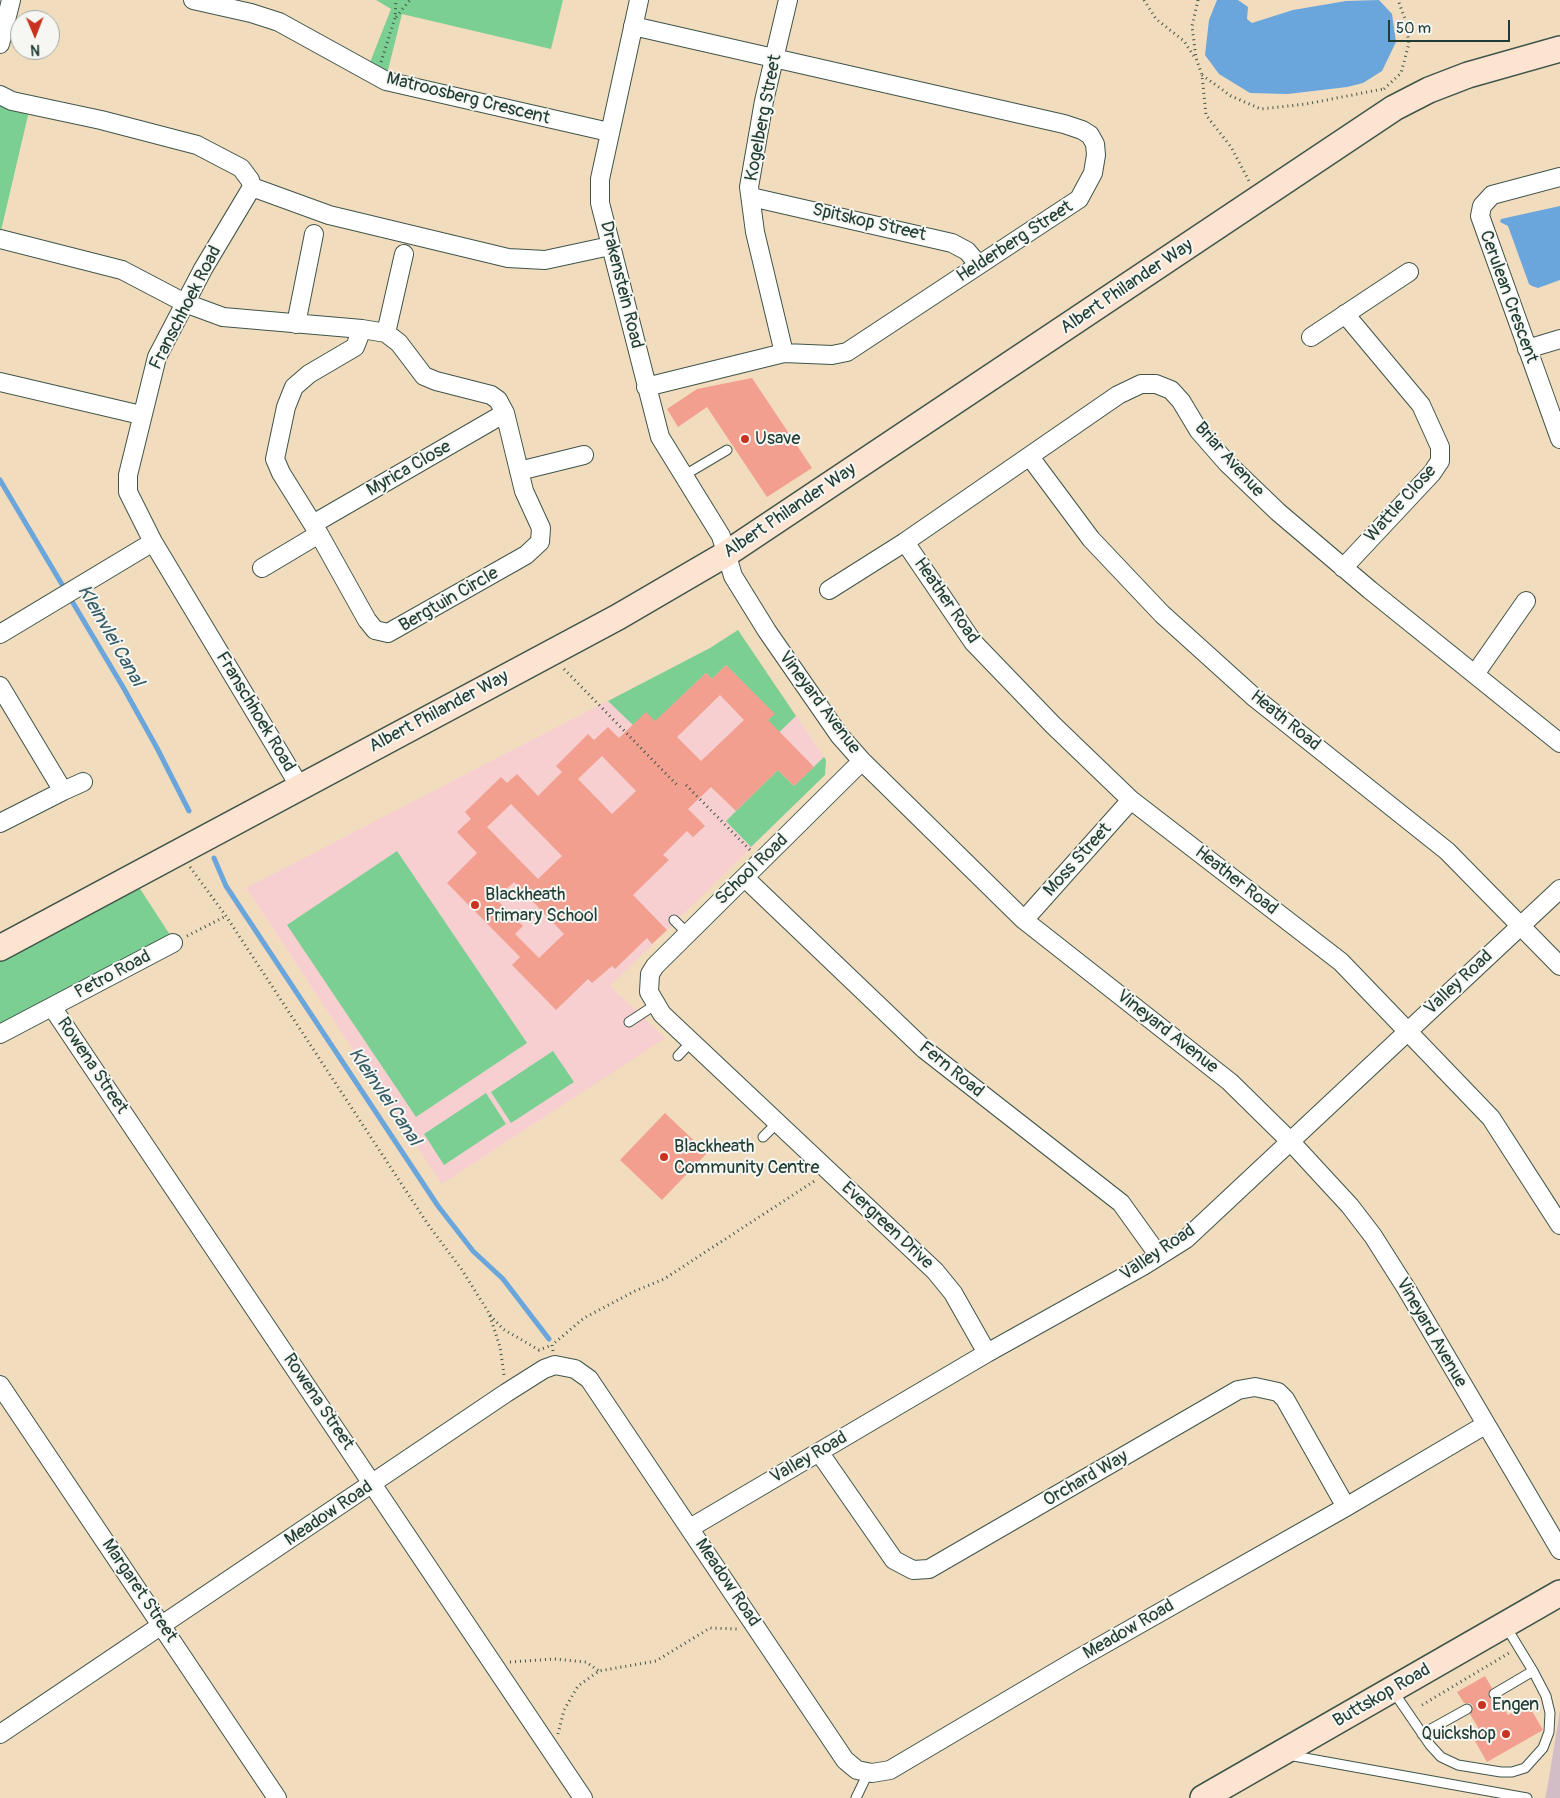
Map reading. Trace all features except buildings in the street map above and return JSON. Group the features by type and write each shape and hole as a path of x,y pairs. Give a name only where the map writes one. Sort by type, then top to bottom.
{"street":[{"path":"0,44 11,0"},
{"name":"Matroosberg Crescent","path":"193,0 251,13 279,22 376,76 402,85 609,132"},
{"name":"Drakenstein Road","path":"639,0 609,132 599,192 610,246 660,437 721,536 726,554"},
{"name":"Kogelberg Street","path":"784,353 756,232 749,187 764,101 776,58 788,0"},
{"name":"Helderberg Street","path":"633,26 1064,124 1090,135 1095,144 1096,154 1093,173 1079,199 869,339 843,354 784,353 646,387"},
{"name":"Albert Philander Way","path":"0,948 188,855 220,831 618,617 726,554 1394,108 1429,90 1468,75 1560,49"},
{"path":"0,95 12,101 197,145 241,168 250,180 252,187 329,215 508,258 545,260 610,246"},
{"name":"Cerulean Crescent","path":"1558,428 1480,221 1480,210 1486,200 1492,195 1560,177"},
{"name":"Franschhoek Road","path":"252,187 185,303 157,357 141,415 128,475 128,492 153,542 300,787"},
{"name":"Spitskop Street","path":"751,197 952,243 967,252 979,265"},
{"path":"296,324 314,234"},
{"path":"0,239 122,270 185,303 228,318 362,329 386,333 404,254"},
{"path":"1311,337 1409,272"},
{"name":"Wattle Close","path":"1343,568 1432,473 1440,461 1440,447 1421,405 1345,314"},
{"name":"Bergtuin Circle","path":"362,329 355,347 298,382 290,392 275,459 371,625 379,632 392,632 538,546 542,538 541,528 526,497 505,413 498,400 491,395 436,381 424,376 399,343 386,333"},
{"path":"1527,349 1560,340"},
{"path":"0,382 141,415"},
{"name":"Briar Avenue","path":"829,590 905,542 1118,395 1141,384 1156,384 1171,390 1181,400 1199,431 1228,463 1278,512 1343,568 1560,743"},
{"name":"Myrica Close","path":"262,568 316,529 505,413"},
{"path":"519,471 584,455"},
{"name":"Heath Road","path":"1030,457 1091,539 1162,614 1255,698 1446,851 1560,966"},
{"path":"0,634 153,542"},
{"name":"Heather Road","path":"905,542 973,642 1131,800 1341,962 1491,1118 1560,1225"},
{"name":"Vineyard Avenue","path":"726,554 733,576 766,631 839,735 862,761 1024,920 1230,1082 1290,1140 1350,1206 1374,1236 1560,1550"},
{"path":"1475,674 1526,601"},
{"path":"0,686 63,791"},
{"name":"School Road","path":"648,983 655,966 862,761"},
{"path":"0,823 83,782"},
{"name":"Moss Street","path":"1024,920 1131,800"},
{"name":"Fern Road","path":"745,878 924,1049 1121,1203 1159,1256"},
{"name":"Valley Road","path":"690,1528 987,1353 1186,1239 1560,889"},
{"name":"Petro Road","path":"0,1034 173,944"},
{"name":"Evergreen Drive","path":"648,983 651,998 655,1004 946,1283 987,1353"},
{"name":"Rowena Street","path":"52,1008 582,1798"},
{"name":"Meadow Road","path":"0,1734 373,1485 506,1393 544,1369 555,1365 575,1369 589,1379 845,1760 857,1770 868,1773 890,1770 1076,1660 1346,1508 1485,1425"},
{"name":"Margaret Street","path":"0,1385 277,1798"},
{"name":"Orchard Way","path":"819,1452 894,1560 913,1570 929,1569 1238,1390 1255,1387 1278,1392 1285,1399 1346,1508"},
{"name":"Buttskop Road","path":"1203,1798 1560,1593"}],"lane":[{"path":"683,476 727,450"},
{"path":"674,920 687,933"},
{"path":"629,1022 655,1004"},
{"path":"678,1056 692,1041"},
{"path":"763,1138 778,1122"},
{"path":"1392,1690 1430,1745 1449,1762 1479,1769 1512,1772 1525,1768 1543,1748 1549,1732 1550,1713 1546,1696 1505,1625"},
{"path":"1494,1694 1533,1671"},
{"path":"1422,1734 1466,1710"},
{"path":"1430,1745 1448,1753"},
{"path":"1280,1754 1526,1798"},
{"path":"1466,1760 1479,1769"},
{"path":"856,1798 868,1773"}],"path":[{"path":"376,76 395,18 396,0"},
{"path":"395,18 410,0"},
{"path":"1144,0 1156,19 1184,41 1196,58"},
{"path":"1198,0 1192,26 1196,58 1202,74 1206,115 1232,147 1252,186"},
{"path":"1202,74 1231,96 1261,109 1306,104 1384,89 1401,74 1409,43 1405,19 1398,0"},
{"path":"1384,89 1386,93"},
{"path":"559,664 677,785"},
{"path":"686,785 761,861"},
{"path":"188,855 429,1226 462,1270 489,1313 503,1329 538,1350 552,1345 584,1318 635,1291 664,1279 815,1180 827,1169"},
{"path":"173,944 226,916"},
{"path":"489,1313 500,1347 506,1393"},
{"path":"552,1345 555,1365"},
{"path":"548,1747 556,1742 564,1710 578,1686 599,1671 656,1661 710,1628 758,1630"},
{"path":"1422,1705 1509,1652"},
{"path":"495,1667 506,1663 554,1659 586,1662 599,1671"}],"shaded area":[{"name":"Blackheath Primary School","path":"738,630 826,760 825,775 610,986 665,1038 442,1184 246,888 710,648"},
{"path":"1560,1710 1560,1798 1545,1798 1547,1790"}],"green space":[{"path":"376,0 563,0 551,49 402,14 386,78 367,70 391,9"},
{"path":"0,105 29,111 0,235"},
{"path":"738,630 796,716 770,741 760,728 774,714 726,665 712,679 706,673 658,719 660,721 633,725 608,701 710,648"},
{"path":"824,757 826,760 825,775 751,847 726,821 778,770 794,786"},
{"path":"397,851 527,1043 416,1117 287,925"},
{"path":"137,884 172,938 0,1028 0,956"},
{"path":"553,1051 574,1082 511,1123 491,1092"},
{"path":"486,1093 506,1124 444,1165 424,1134"}],"water":[{"path":"1217,0 1238,0 1248,7 1247,19 1252,23 1293,10 1346,1 1379,0 1392,14 1396,42 1382,71 1363,83 1347,87 1288,94 1250,93 1219,74 1205,55 1209,20"},
{"path":"1560,206 1560,280 1538,288 1529,284 1508,226 1500,222 1501,219"}],"waterway":[{"name":"Kleinvlei Canal","path":"0,480 123,687 189,811"},
{"name":"Kleinvlei Canal","path":"214,858 226,886 438,1206 473,1251 503,1279 549,1339"}],"place":[{"name":"Usave","path":"745,439"},
{"name":"Blackheath Primary School","path":"475,905"},
{"name":"Blackheath Community Centre","path":"664,1157"},
{"name":"Engen","path":"1482,1705"},
{"name":"Quickshop","path":"1506,1734"}]}
